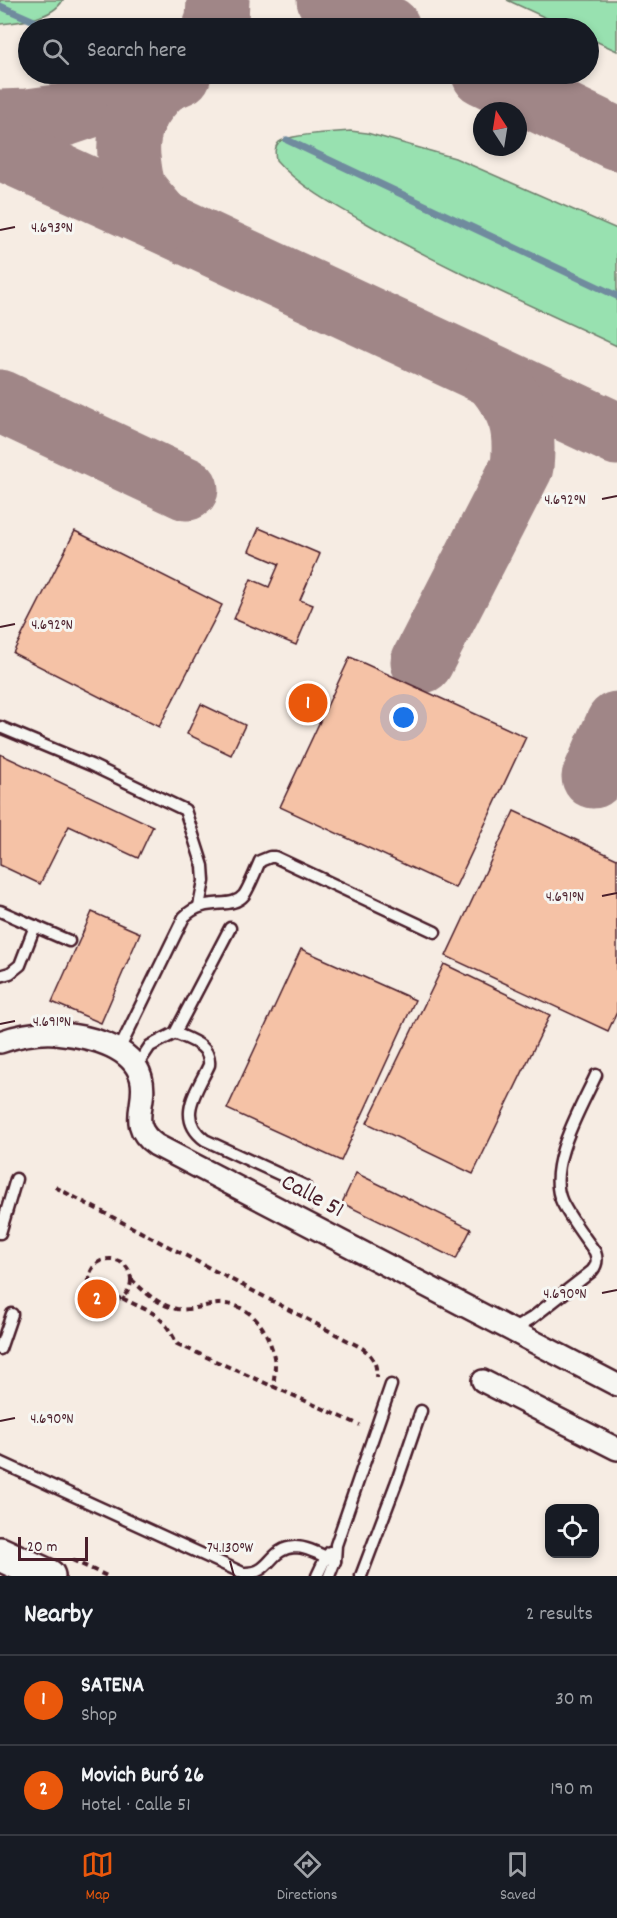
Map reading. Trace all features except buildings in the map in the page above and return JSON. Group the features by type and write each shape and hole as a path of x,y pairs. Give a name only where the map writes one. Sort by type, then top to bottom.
{"main road":[{"path":"0,1554 48,1576"}],"street":[{"path":"0,1041 54,1033 97,1041 119,1050 136,1067"},
{"name":"Calle 51","path":"136,1067 142,1083 138,1117 148,1139 617,1385"},
{"path":"483,1381 617,1449"}],"lane":[{"path":"0,727 91,765 185,810 203,866 204,881 199,906"},
{"path":"119,1050 184,917 199,906 238,900 246,891 260,861 270,857 435,932"},
{"path":"0,911 69,941"},
{"path":"0,976 10,973 20,965 35,926"},
{"path":"136,1067 150,1046 175,1033 230,928"},
{"path":"175,1033 202,1046 209,1058 188,1114 190,1125 196,1134 304,1186"},
{"path":"512,1330 532,1318 596,1266 595,1252 561,1200 557,1182 558,1164 563,1149 596,1075"},
{"path":"0,1233 16,1179"},
{"path":"0,1349 12,1314"},
{"path":"317,1576 330,1559 336,1545 391,1385"},
{"path":"361,1576 421,1411"},
{"path":"0,1462 243,1573 261,1571 276,1555 289,1548 303,1548 330,1559"},
{"path":"329,1576 330,1559"}],"path":[{"path":"55,1187 362,1348 375,1362 377,1372 375,1381"},
{"path":"122,1298 131,1287 131,1279 126,1266 113,1258 98,1262 89,1274 88,1281 94,1295 100,1299 107,1301 122,1298 155,1314 163,1321 177,1344 360,1425"},
{"path":"131,1279 158,1302 167,1306 187,1309 226,1304 235,1305 251,1314 262,1327 273,1353 275,1365 273,1387"},
{"path":"356,1436 363,1414"}],"green space":[{"path":"0,0 63,0 44,15 35,18 18,18 18,22 0,24"},
{"path":"507,0 617,0 617,51 599,43 599,18 546,18"},
{"path":"350,131 367,133 455,158 617,229 617,346 458,272 396,240 318,195 276,160 276,146 284,139"}],"waterway":[{"path":"0,6 27,18"},
{"path":"287,140 617,296"}],"taxiway":[{"path":"217,18 218,0"},
{"path":"328,0 367,18"},
{"path":"0,121 65,115 156,84"},
{"path":"160,84 146,100 135,119 129,140 129,152 136,189 161,221"},
{"path":"504,84 617,139"},
{"path":"0,148 617,434"},
{"path":"422,662 522,467 523,441 520,420 511,400 496,379"},
{"path":"0,401 187,489"},
{"path":"593,777 617,723"}],"place":[{"name":"SATENA","path":"308,703"},
{"name":"Movich Buró 26","path":"97,1299"}]}
